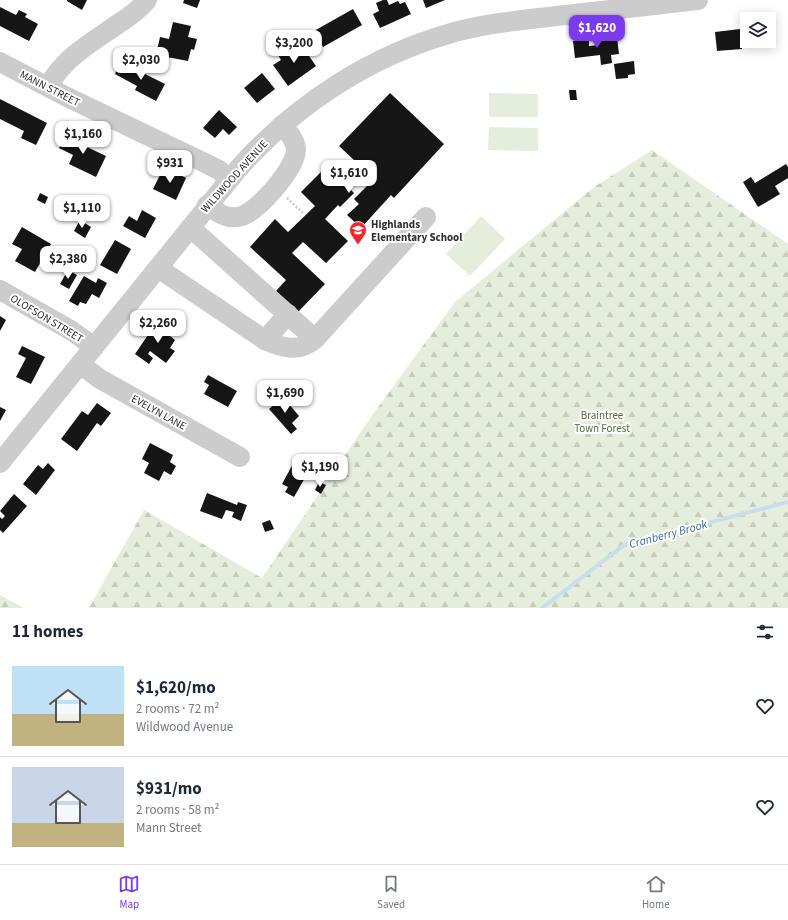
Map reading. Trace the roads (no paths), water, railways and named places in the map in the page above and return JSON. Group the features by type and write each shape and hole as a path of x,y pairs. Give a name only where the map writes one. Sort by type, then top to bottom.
{"street":[{"path":"48,87 58,70 69,59 136,11 147,0"},
{"name":"WILDWOOD AVENUE","path":"0,463 229,178 257,148 282,125 318,97 355,74 408,48 456,32 504,22 698,0"},
{"name":"MANN STREET","path":"0,62 219,170 229,178"},
{"path":"208,205 225,216 236,218 246,214 267,196 289,170 296,153 295,143 282,125"},
{"path":"158,268 265,340 277,345 293,348 305,346 315,339 426,217"},
{"path":"190,228 315,339"},
{"name":"OLOFSON STREET","path":"0,290 72,331 94,347"},
{"path":"265,340 288,314"},
{"name":"EVELYN LANE","path":"80,364 100,379 240,457"}],"waterway":[{"name":"Cranberry Brook","path":"542,608 624,545 788,502"}],"place":[{"name":"Highlands Elementary School","path":"358,245"}],"park label":[{"name":"Braintree Town Forest","path":"602,421"}]}
